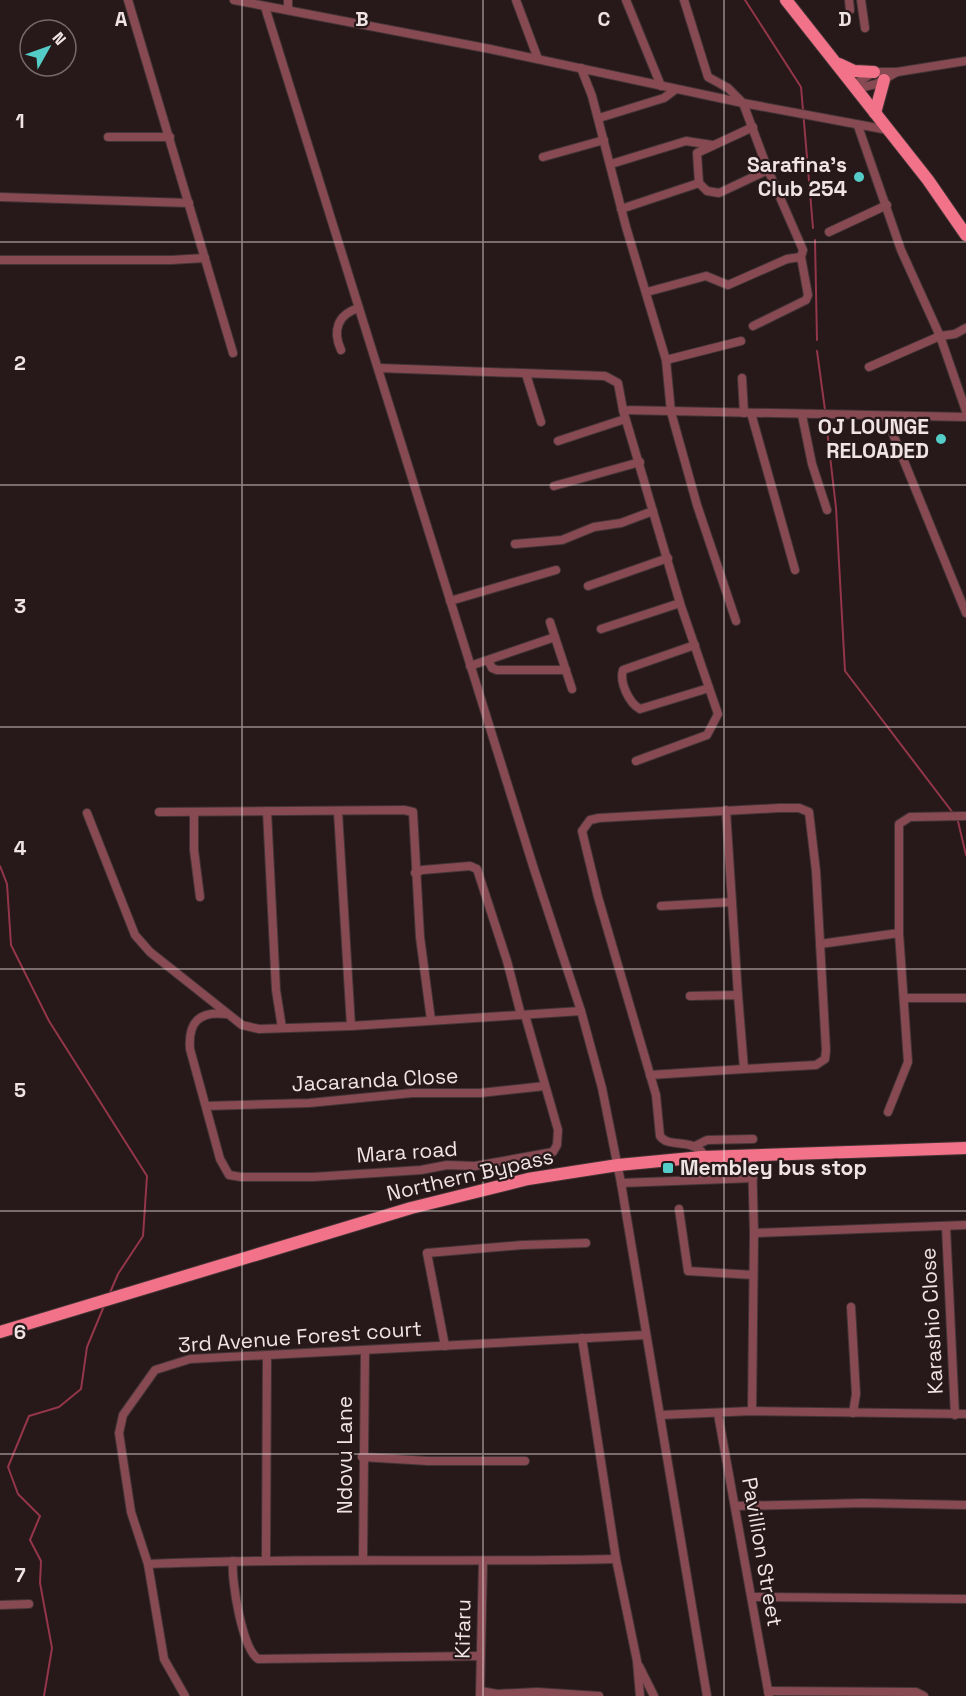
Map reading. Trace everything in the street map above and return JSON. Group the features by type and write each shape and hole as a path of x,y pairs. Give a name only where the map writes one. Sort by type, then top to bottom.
{"main road":[{"path":"786,0 875,113 884,130"},
{"path":"805,24 966,235"},
{"path":"838,64 854,71 874,72"},
{"path":"875,113 878,93 884,80"},
{"name":"Northern Bypass","path":"0,1332 471,1192 699,1151 752,1156 966,1148"}],"street":[{"path":"128,0 232,353"},
{"path":"234,0 884,130"},
{"path":"288,0 288,9"},
{"path":"516,0 538,59"},
{"path":"626,0 661,86"},
{"path":"684,0 708,77 728,88 743,103 768,170 803,250 801,257 808,295 806,300 753,326"},
{"path":"849,0 850,10"},
{"path":"861,0 865,28"},
{"path":"265,7 470,666 581,1011 602,1088 618,1165 707,1696"},
{"path":"855,87 874,72 897,72 966,61"},
{"path":"581,68 599,118 621,209 666,360 671,412 697,505 736,621"},
{"path":"855,87 884,80 897,72"},
{"path":"599,118 664,98 676,89"},
{"path":"858,126 887,204 901,250 940,336 966,411"},
{"path":"753,127 695,155 699,183 707,191 719,193 768,170"},
{"path":"108,136 170,137"},
{"path":"543,157 604,140"},
{"path":"611,164 686,141 712,145"},
{"path":"621,209 699,183"},
{"path":"0,197 189,203"},
{"path":"829,232 887,204"},
{"path":"647,292 706,276 728,285 787,260 801,257"},
{"path":"0,260 171,261 205,258"},
{"path":"341,350 337,341 339,321 346,312 359,308"},
{"path":"869,367 940,336 956,334 966,328"},
{"path":"666,360 741,341"},
{"path":"378,368 613,379 618,383 625,419 640,462 680,603 718,714 707,735 636,761"},
{"path":"526,374 541,422"},
{"path":"742,378 747,413 795,570"},
{"path":"623,410 966,417"},
{"path":"802,415 812,464 826,510"},
{"path":"886,417 966,613"},
{"path":"558,441 625,419"},
{"path":"554,486 640,462"},
{"path":"515,543 562,540 594,526 621,524 653,511"},
{"path":"588,586 668,558"},
{"path":"450,601 556,570"},
{"path":"602,629 680,603"},
{"path":"550,622 572,689"},
{"path":"470,666 555,637"},
{"path":"695,645 623,670 621,677 632,703 640,709 709,688"},
{"path":"488,660 492,668 497,670 566,670"},
{"path":"650,1075 816,1065 825,1059 820,944 809,812 800,808 779,807 599,818 590,820 582,831 598,897 650,1075 656,1095 662,1139 699,1151 707,1140 753,1139"},
{"path":"159,812 404,810 413,812 415,873 431,1020"},
{"path":"726,810 744,1069"},
{"path":"267,811 276,990 282,1028"},
{"path":"338,812 351,1026"},
{"path":"87,813 128,923 135,935 150,952 226,1014 249,1028 351,1026 581,1011"},
{"path":"194,813 194,849 200,897"},
{"path":"888,1112 908,1062 899,933 899,824 910,817 966,816"},
{"name":"Mara road","path":"206,1106 218,1155 229,1174 313,1177 421,1170 447,1165 476,1166 553,1152 557,1144 558,1130 477,869 470,866 422,870 415,873"},
{"path":"661,906 732,902"},
{"path":"820,944 899,933"},
{"path":"690,996 738,995"},
{"path":"904,998 966,998"},
{"path":"206,1106 190,1049 190,1034 201,1016 213,1012 226,1014"},
{"name":"Jacaranda Close","path":"206,1106 336,1101 399,1094 480,1093 545,1086"},
{"path":"752,1156 754,1233 752,1411"},
{"path":"621,1183 753,1178"},
{"path":"680,1209 688,1271 753,1275"},
{"path":"754,1233 966,1225"},
{"name":"Karashio Close","path":"946,1227 955,1415"},
{"path":"445,1346 427,1253 522,1245 586,1243"},
{"path":"851,1307 855,1394 853,1413"},
{"name":"3rd Avenue Forest court","path":"185,1696 164,1659 148,1564 131,1512 119,1433 123,1415 155,1370 164,1365 190,1359 646,1335"},
{"path":"582,1338 616,1559 637,1662 640,1696"},
{"name":"Ndovu Lane","path":"363,1559 362,1457 365,1351"},
{"path":"266,1560 267,1356"},
{"path":"660,1415 752,1411 966,1414"},
{"name":"Pavillion Street","path":"718,1414 768,1694"},
{"path":"362,1457 428,1461 525,1461"},
{"path":"735,1506 863,1503 966,1504"},
{"path":"148,1564 266,1560 363,1559 483,1562 616,1559"},
{"path":"233,1561 233,1584 247,1641 253,1655 258,1659 480,1656"},
{"name":"Kifaru","path":"480,1693 483,1562"},
{"path":"752,1598 966,1599"},
{"path":"0,1605 29,1604"},
{"path":"637,1662 654,1696"},
{"path":"480,1693 537,1692 598,1696"},
{"path":"768,1694 916,1692 924,1696"}],"waterway":[{"path":"745,0 801,87 813,228"},
{"path":"815,240 817,340"},
{"path":"817,351 825,410"},
{"path":"826,421 836,508 845,671 953,813"},
{"path":"957,817 966,855"},
{"path":"0,866 7,884 11,945 49,1021 147,1176 143,1236 118,1274 109,1295"},
{"path":"44,1696 52,1648 40,1583 41,1561 30,1540 40,1516 18,1494 8,1467 29,1416 59,1407 81,1389 87,1347 104,1306"}],"place":[{"name":"Sarafina's Club 254","path":"859,177"},
{"name":"OJ LOUNGE RELOADED","path":"941,439"},
{"name":"Membley bus stop","path":"668,1168"}]}
